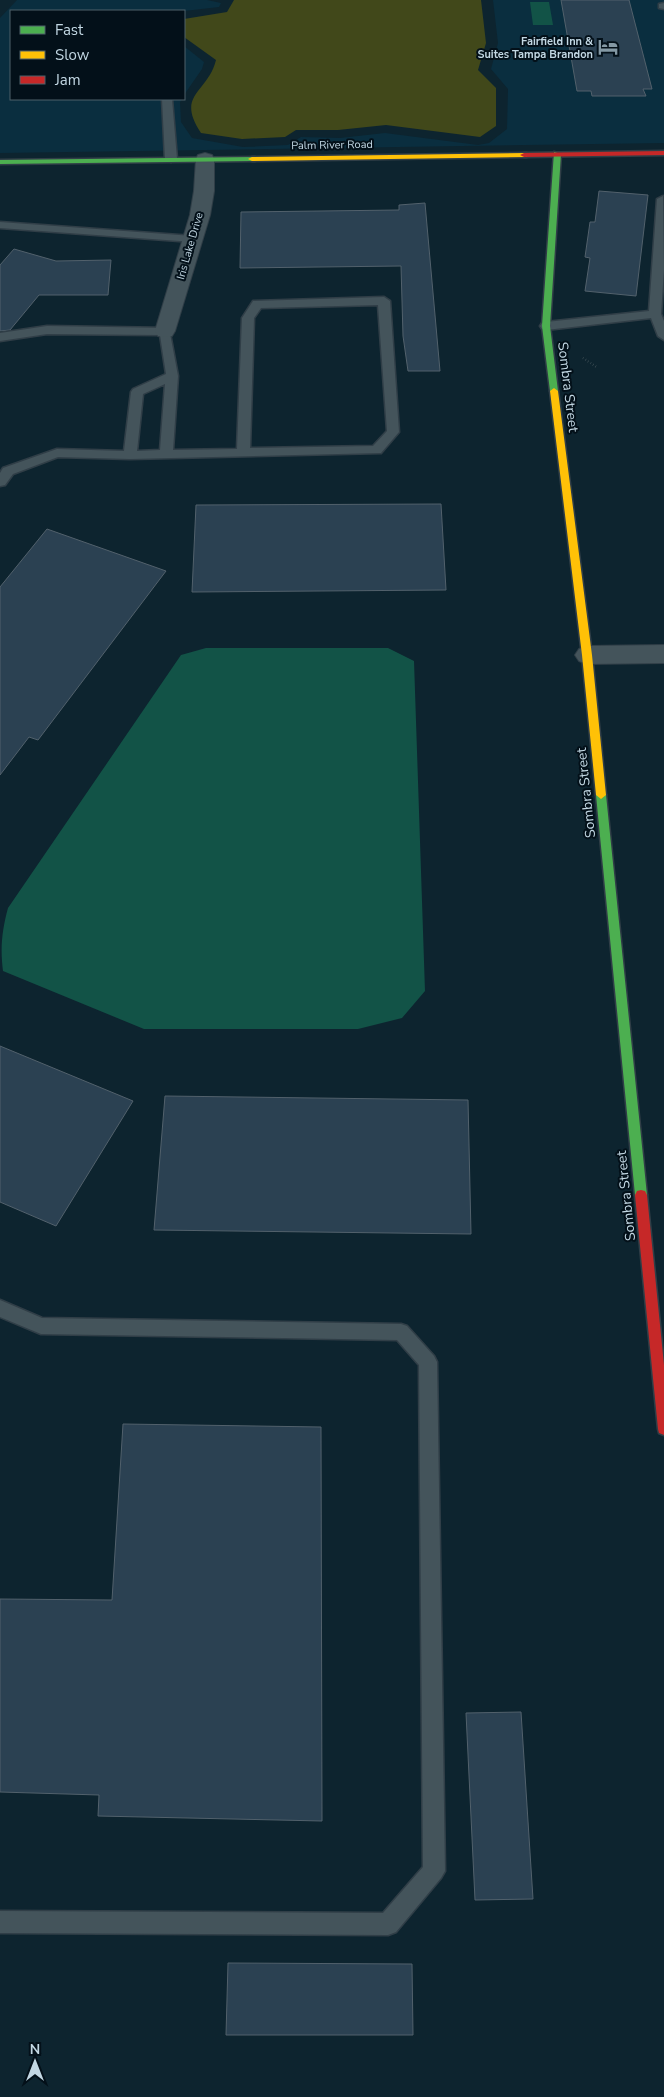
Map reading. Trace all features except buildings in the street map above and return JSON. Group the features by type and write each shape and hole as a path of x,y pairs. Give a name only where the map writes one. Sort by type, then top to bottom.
{"street":[{"name":"Palm River Road","path":"0,162 664,153"},
{"name":"Sombra Street","path":"556,154 546,326 587,655 658,1312 664,1429"},
{"name":"Iris Lake Drive","path":"165,331 203,199 205,159"},
{"path":"587,655 664,654"}],"lane":[{"path":"167,100 171,159"},
{"path":"663,199 655,314 664,336"},
{"path":"0,226 193,238"},
{"path":"0,482 8,471 57,453 166,454 376,450 394,432 384,301 257,304 248,318 243,452"},
{"path":"546,326 655,314"},
{"path":"0,337 46,330 165,331 172,376 166,454"},
{"path":"130,454 137,392 172,376"},
{"path":"0,1308 41,1326 401,1332 428,1362 434,1861 434,1871 388,1924 0,1922"}],"shaded area":[{"path":"17,0 207,0 221,3 219,7 185,11 10,10 10,100 181,100 181,122 192,138 243,147 288,145 301,137 340,138 385,133 478,145 489,143 507,129 508,89 491,69 498,43 493,0 664,0 664,143 0,153 0,18"},
{"path":"234,0 481,0 486,43 478,70 496,88 496,126 480,137 386,125 338,130 296,130 285,137 242,139 201,133 191,110 192,101 207,80 216,60 185,38 185,19 227,12"},
{"path":"530,2 549,2 553,25 533,25"},
{"path":"185,47 204,62 202,69 185,94"},
{"path":"206,648 388,648 414,661 425,991 402,1018 358,1029 144,1029 3,971 2,939 8,908 181,655"}],"traffic: fast":[{"path":"554,391 546,326 557,154"},
{"path":"0,162 252,159"},
{"path":"601,795 641,1195"}],"traffic: slow":[{"path":"252,159 524,155"},
{"path":"554,391 587,655 601,795"}],"traffic: jam":[{"path":"524,155 664,153"},
{"path":"641,1195 664,1429"}],"place":[{"name":"Fairfield Inn & Suites Tampa Brandon","path":"608,47"}]}
